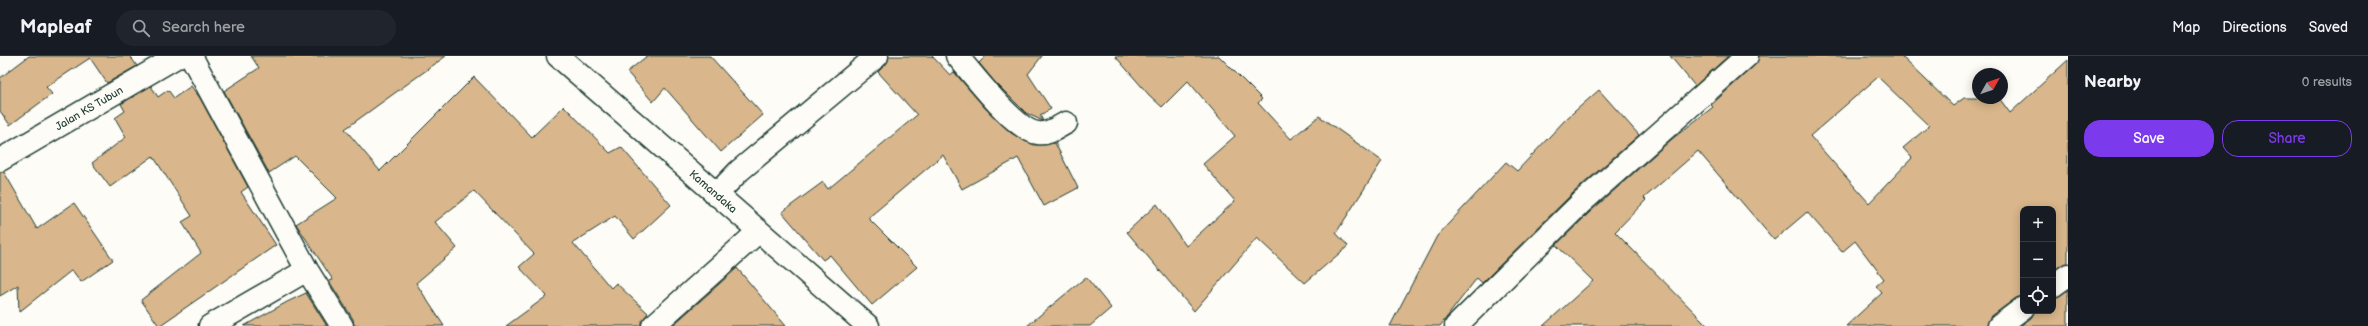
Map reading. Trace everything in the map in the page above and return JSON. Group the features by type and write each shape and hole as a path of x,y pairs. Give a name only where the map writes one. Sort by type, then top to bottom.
{"street":[{"name":"Jalan KS Tubun","path":"0,160 178,56"},
{"path":"191,56 307,270 342,326"},
{"name":"Kamandaka","path":"558,56 758,232 868,326"},
{"path":"716,195 739,171 877,56"},
{"path":"957,56 1019,126 1039,134 1049,132 1066,123"},
{"path":"1456,326 1582,202 1747,56"},
{"path":"653,326 758,232"},
{"path":"210,326 307,270"},
{"path":"2056,284 2068,275"},
{"path":"1999,326 2020,310"}],"building":[{"path":"29,56 130,56 137,66 107,83 90,58 46,87 52,94 10,125 0,111 0,78"},
{"path":"251,56 446,56 345,129 380,171 474,77 532,137 564,106 610,153 621,147 671,205 634,239 615,216 573,243 611,288 616,283 648,313 641,322 641,326 506,326 547,296 519,267 534,254 474,191 435,222 457,248 416,283 444,326 354,326 353,319 329,281 333,280 296,224 337,198 295,156 269,173 224,91 259,68"},
{"path":"647,56 710,56 763,115 721,152 665,88 653,102 627,72"},
{"path":"889,56 932,56 950,75 954,72 986,109 1011,133 1034,145 1055,143 1078,188 1044,206 1018,158 962,189 943,155 868,218 917,267 872,305 830,255 823,260 782,212 823,182 828,189 917,115 878,72 885,65"},
{"path":"986,56 1042,56 1028,74 1051,109 1040,115 1043,121 1026,113 993,80 979,63"},
{"path":"1115,56 1219,56 1262,99 1258,103 1291,139 1319,116 1382,161 1336,233 1348,246 1305,283 1257,238 1194,311 1127,232 1157,204 1186,246 1235,201 1203,164 1235,136 1188,81 1162,107 1149,95"},
{"path":"1670,56 1728,56 1695,86"},
{"path":"1759,56 1901,56 1953,106 1964,98 1972,98 1972,104 2003,104 2010,113 2068,60 2068,263 2056,269 2056,206 2020,206 2020,297 2016,298 1992,316 1987,326 1846,326 1882,293 1876,286 1884,279 1855,241 1842,252 1807,212 1774,240 1698,151 1644,198 1646,200 1615,232 1708,326 1543,326 1593,281 1556,245 1591,211 1672,139 1713,107 1711,105 1755,65","holes":["1878,77 1929,126 1903,148 1912,158 1869,203 1810,136"]},
{"path":"151,86 158,97 168,90 174,98 191,86 200,98 248,187 241,192 276,245 159,326 141,300 201,253 182,222 192,216 153,156 110,187 92,163 126,137 115,118 125,111 121,104"},
{"path":"1599,90 1639,135 1573,193 1482,283 1477,278 1440,326 1390,326 1437,236 1506,162 1517,171 1566,119"},
{"path":"0,172 4,172 37,229 74,203 113,260 81,282 72,270 19,312 18,285 0,296"},
{"path":"737,268 786,326 672,326"},
{"path":"1086,277 1111,308 1090,326 1027,326"},
{"path":"2068,290 2068,326 2020,326 2031,318 2033,314 2056,314 2056,296"},
{"path":"306,293 327,326 244,326 287,302"}]}
